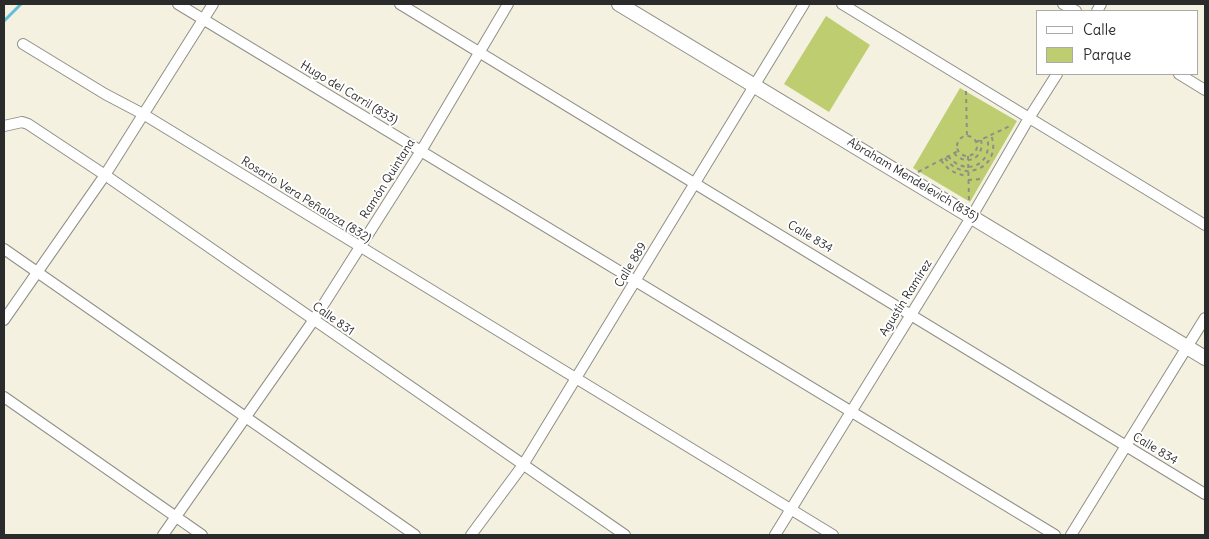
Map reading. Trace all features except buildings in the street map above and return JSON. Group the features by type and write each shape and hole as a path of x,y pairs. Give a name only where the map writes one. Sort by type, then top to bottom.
{"street":[{"name":"Hugo del Carril (833)","path":"178,4 1055,535"},
{"path":"4,320 105,175 213,4"},
{"name":"Calle 834","path":"400,4 696,182 1205,494"},
{"name":"Ramón Quintana","path":"164,535 313,320 421,151 508,4"},
{"name":"Abraham Mendelevich (835)","path":"620,4 1205,358"},
{"name":"Calle 889","path":"471,535 523,465 804,4"},
{"path":"842,4 1205,225"},
{"path":"1063,4 1074,10"},
{"name":"Rosario Vera Peñaloza (832)","path":"23,44 105,94 144,114 359,248 833,535"},
{"name":"Agustín Ramírez","path":"775,535 1056,75"},
{"path":"1181,75 1205,90"},
{"name":"Calle 831","path":"4,126 22,122 28,124 105,175 625,535"},
{"path":"4,249 415,535"},
{"path":"1072,535 1205,318"},
{"path":"4,397 202,535"}],"path":[{"path":"966,79 967,136"},
{"path":"976,142 1029,118"},
{"path":"945,158 957,170 968,172 982,168 992,154 994,146 991,135"},
{"path":"967,136 973,138 976,142 976,150 968,156 961,154 957,146 959,140 967,136"},
{"path":"948,156 959,166 968,167 980,163 988,151 987,137"},
{"path":"954,153 962,160 968,161 976,158 980,154 981,140"},
{"path":"908,177 958,151"},
{"path":"968,156 971,215"},
{"path":"941,160 949,170 958,175 968,176"}],"green space":[{"path":"826,16 870,45 829,112 784,84"},
{"path":"960,88 1017,121 970,202 913,168"}],"waterway":[{"path":"4,21 21,4"}]}
